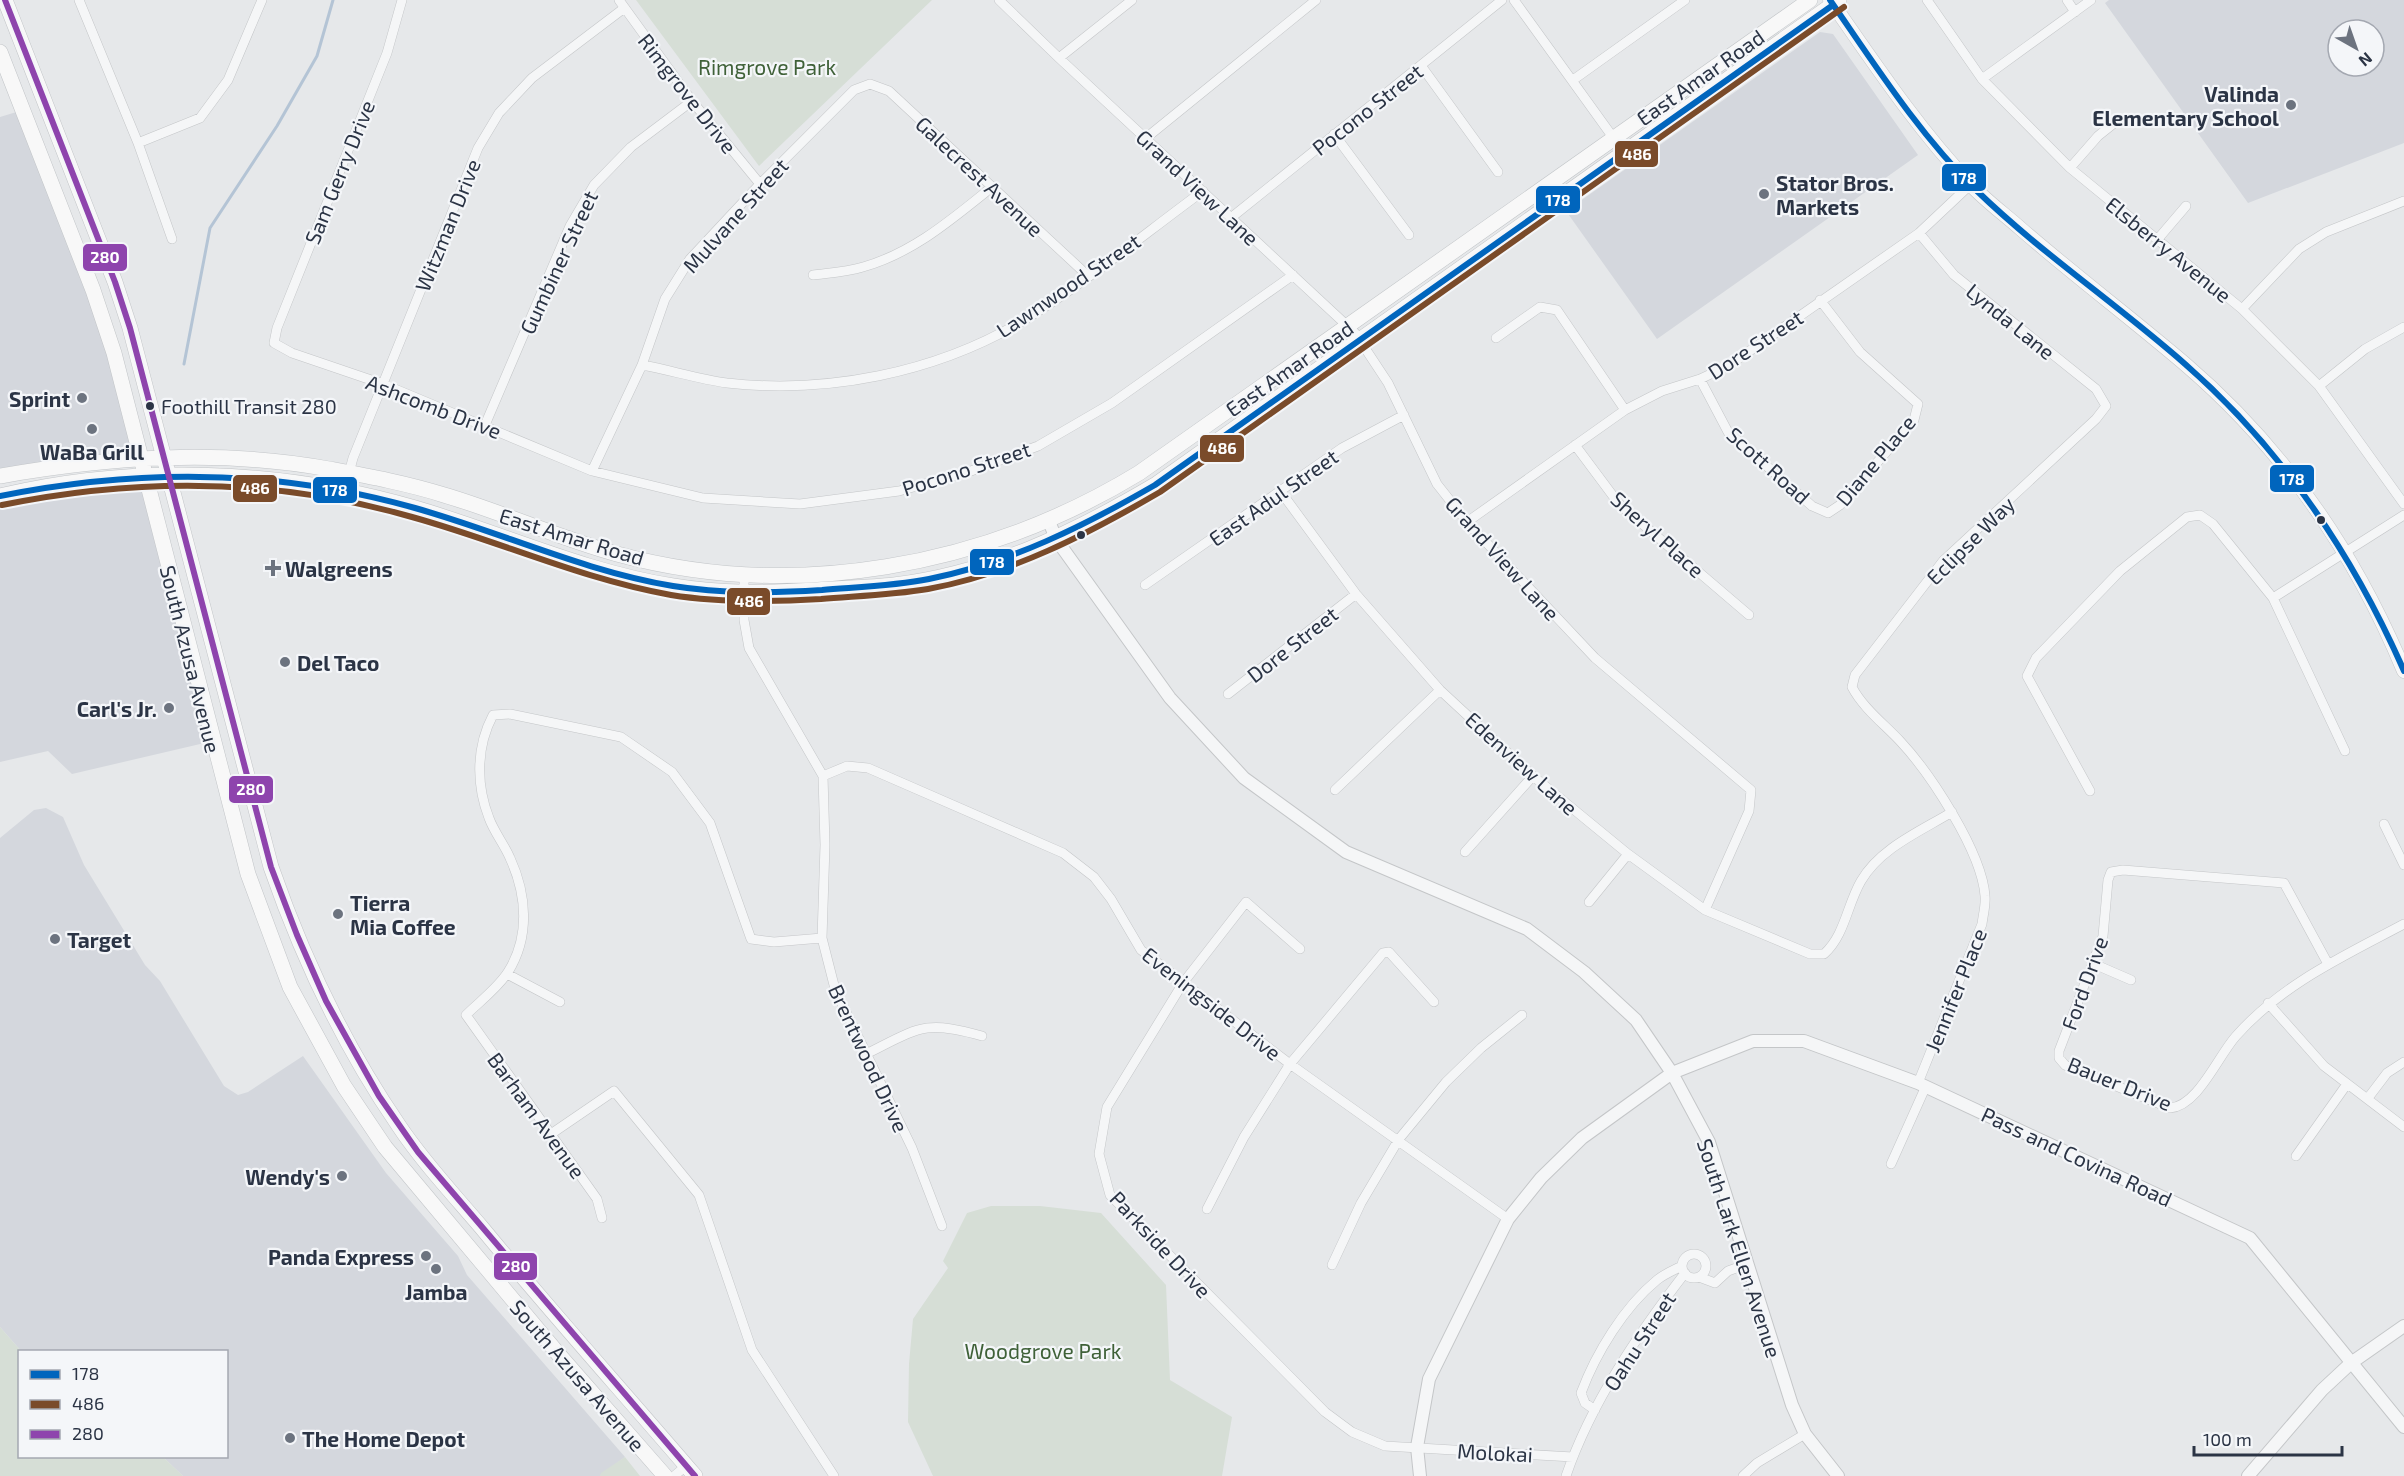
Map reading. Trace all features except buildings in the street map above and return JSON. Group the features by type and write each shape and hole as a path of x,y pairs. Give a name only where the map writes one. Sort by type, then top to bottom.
{"main road":[{"name":"South Azusa Avenue","path":"5,0 105,257 136,346 271,867 287,913 328,1008 365,1073 419,1154 685,1473"},
{"name":"East Amar Road","path":"0,476 78,464 140,458 280,462 350,473 443,494 557,536 619,555 694,569 744,574 842,573 898,565 986,544 1080,507 1139,473 1810,0"},
{"path":"1834,2 1911,114 1970,185 2067,269 2186,365 2255,431 2301,487 2346,553 2404,671"},
{"name":"East Amar Road","path":"0,496 44,486 144,474 291,482 412,507 603,572 673,586 743,594 895,585 969,568 1056,539 1155,485 1625,154 1834,2"},
{"name":"South Azusa Avenue","path":"0,52 83,263 114,353 248,874 290,987 344,1086 385,1147 560,1356 665,1476"},
{"path":"83,263 105,257"},
{"path":"210,732 234,727"}],"street":[{"path":"80,0 138,143 172,239"},
{"path":"138,143 200,118 228,80 262,0"},
{"name":"Sam Gerry Drive","path":"274,343 277,328 387,53 402,0"},
{"name":"Grand View Lane","path":"999,0 1348,326 1361,341 1388,383 1437,484 1467,522 1595,658 1752,790 1749,811 1705,910"},
{"path":"1059,58 1132,0"},
{"path":"1146,138 1316,0"},
{"name":"Pocono Street","path":"1232,217 1334,134 1422,67 1502,0"},
{"path":"1514,0 1625,154"},
{"path":"1573,80 1685,0"},
{"name":"Elsberry Avenue","path":"1927,0 1982,79 2070,168 2242,309 2319,386 2404,504"},
{"path":"2067,0 2075,12"},
{"path":"1982,79 2091,0"},
{"name":"Rimgrove Drive","path":"621,5 692,101 760,184"},
{"name":"Witzman Drive","path":"344,492 382,384 478,148 499,113 532,78 621,5"},
{"path":"1422,67 1498,172"},
{"name":"Mulvane Street","path":"592,471 642,364 665,299 690,259 760,184 854,90 870,84"},
{"name":"Galecrest Avenue","path":"870,84 889,91 1087,275"},
{"name":"Gumbiner Street","path":"485,425 570,226 594,184 631,147 692,101"},
{"path":"2070,168 2098,136 2118,120"},
{"path":"1334,134 1409,235"},
{"name":"Dore Street","path":"1467,522 1625,410 1662,391 1700,380 1728,366 1918,233 1970,185"},
{"path":"813,275 863,268 907,250 945,225 992,187"},
{"name":"Lawnwood Street","path":"642,364 726,383 815,385 876,376 946,358 1020,322 1203,191"},
{"path":"2242,309 2300,249 2326,232 2404,201"},
{"path":"2157,240 2186,206"},
{"name":"Lynda Lane","path":"1918,233 1954,275 2096,389 2106,406"},
{"name":"Pocono Street","path":"592,471 704,498 800,504 899,491 972,471 1038,446 1112,403 1293,275"},
{"name":"Diane Place","path":"1820,300 1860,352 1918,404 1914,420 1840,505 1828,513"},
{"path":"1496,338 1540,307 1557,310 1625,410"},
{"path":"2319,386 2365,349 2404,327"},
{"name":"Ashcomb Drive","path":"274,343 292,353 382,384 485,425 592,471"},
{"name":"Scott Road","path":"1700,380 1728,432 1812,506 1828,513"},
{"name":"Eclipse Way","path":"1852,687 1855,675 1943,561 2096,419 2106,406"},
{"name":"East Adul Street","path":"1145,585 1342,448 1404,415"},
{"name":"Sheryl Place","path":"1575,445 1619,504 1749,615"},
{"name":"Edenview Lane","path":"1281,492 1356,594 1440,690 1533,777 1628,854 1705,910 1810,954 1824,954 1835,944 1862,880 1882,855 1952,812"},
{"path":"2091,791 2027,676 2036,658 2120,571 2187,517 2200,515 2213,524 2273,598 2345,751"},
{"path":"2273,598 2404,515"},
{"name":"South Lark Ellen Avenue","path":"1049,521 1056,539 1170,698 1244,778 1346,852 1527,928 1584,972 1636,1020 1689,1102 1717,1162 1781,1375 1805,1434 1838,1476"},
{"path":"744,574 743,594 749,648 767,684 823,776"},
{"name":"Dore Street","path":"1228,694 1356,594"},
{"name":"Jennifer Place","path":"1852,687 1857,697 1902,744 1952,812 1980,873 1985,896 1982,924 1891,1164"},
{"path":"1335,790 1440,690"},
{"path":"560,1002 507,974 520,948 525,916 519,885 510,859 489,818 479,778 484,731 493,715 510,714 621,738 672,772 710,823 751,939 774,942 822,938"},
{"name":"Eveningside Drive","path":"823,776 847,766 868,768 1063,853 1094,877 1111,899 1141,950 1290,1064 1508,1219"},
{"name":"Brentwood Drive","path":"823,776 825,845 822,938 835,989 868,1053 912,1148 942,1226"},
{"path":"1465,852 1533,777"},
{"path":"2384,824 2404,865"},
{"path":"1589,902 1628,854"},
{"name":"Ford Drive","path":"2059,1058 2059,1051 2103,936 2108,880 2111,872 2123,870 2284,883 2328,964"},
{"name":"Parkside Drive","path":"1300,949 1246,902 1183,983 1107,1107 1099,1154 1110,1195 1325,1412 1352,1432 1385,1446 1417,1447"},
{"path":"2404,924 2297,982 2268,1003 2324,1066 2404,1127"},
{"path":"1208,1209 1244,1137 1290,1064 1386,951 1434,1002"},
{"path":"2094,964 2131,980"},
{"name":"Barham Avenue","path":"507,974 466,1016 597,1199 603,1218"},
{"name":"Bauer Drive","path":"2059,1058 2066,1065 2170,1108 2181,1107 2192,1098 2235,1037 2268,1003"},
{"path":"1332,1266 1361,1203 1398,1139 1446,1082 1481,1048 1522,1015"},
{"path":"868,1053 918,1028 946,1026 982,1036"},
{"name":"Pass and Covina Road","path":"1420,1476 1417,1447 1429,1379 1508,1219 1541,1178 1582,1138 1672,1073 1753,1041 1804,1041 1922,1084 2250,1238 2404,1427"},
{"path":"2368,1098 2387,1073 2404,1062"},
{"path":"2296,1156 2347,1084"},
{"path":"550,1134 614,1091 699,1195 752,1350 834,1476"},
{"path":"1699,1277 1704,1272 1706,1264 1699,1256 1688,1256 1683,1270 1691,1278 1699,1277 1715,1283 1728,1271 1747,1264"},
{"name":"Oahu Street","path":"1596,1410 1585,1403 1581,1393 1612,1335 1629,1310 1658,1279 1683,1270"},
{"name":"Oahu Street","path":"1566,1476 1596,1410 1654,1313 1683,1270"},
{"path":"2248,1476 2322,1390 2351,1363 2404,1326"},
{"path":"1743,1476 1757,1463 1805,1434"},
{"name":"Molokai","path":"1417,1447 1573,1457"}],"shaded area":[{"name":"Valinda Elementary School","path":"2109,0 2404,0 2404,143 2248,203 2105,3"},
{"path":"1820,32 1833,34 1918,155 1657,339 1566,211"},
{"path":"23,110 83,263 140,458 0,476 0,117"},
{"path":"144,475 213,741 72,774 48,751 0,762 0,496"},
{"path":"46,808 63,817 84,865 145,965 160,981 224,1086 238,1095 248,1092 303,1056 386,1173 458,1256 467,1275 625,1457 600,1476 183,1476 164,1458 228,1458 228,1350 20,1350 0,1327 0,838 34,810"}],"green space":[{"name":"Rimgrove Park","path":"636,0 932,0 759,166"},
{"name":"Woodgrove Park","path":"991,1206 1040,1206 1101,1213 1166,1285 1170,1380 1232,1417 1222,1476 933,1476 908,1422 909,1364 913,1319 948,1268 943,1261 967,1213"},
{"path":"0,1327 20,1350 18,1350 18,1458 164,1458 183,1476 0,1476"},
{"path":"625,1457 640,1476 600,1476 601,1473"}],"waterway":[{"path":"184,364 210,228 277,126 317,56 333,0"}],"transit line":[{"name":"280","path":"5,0 115,282 130,328 271,867 326,1001 379,1096 418,1152 695,1476"},
{"name":"178","path":"1830,0 1881,74 1935,146 1976,190 2053,257 2185,364 2253,431 2283,467 2337,544 2384,627 2404,671"},
{"name":"178","path":"0,496 52,487 156,477 208,477 312,486 364,495 415,508 607,571 673,586 710,590 747,592 822,590 889,585 959,572 1017,553 1074,529 1155,485 1833,5"},
{"name":"486","path":"2,505 53,496 156,486 259,489 310,495 361,504 412,517 572,570 638,588 671,595 727,601 821,599 901,593 959,582 1048,551 1160,492 1844,7"}],"place":[{"name":"Valinda Elementary School","path":"2291,105"},
{"name":"Stator Bros. Markets","path":"1764,194"},
{"name":"Sprint","path":"82,398"},
{"name":"Foothill Transit 280","path":"150,406"},
{"name":"WaBa Grill","path":"92,429"},
{"name":"Walgreens","path":"273,568"},
{"name":"Del Taco","path":"285,662"},
{"name":"Carl's Jr.","path":"169,708"},
{"name":"Tierra Mia Coffee","path":"338,914"},
{"name":"Target","path":"55,939"},
{"name":"Wendy's","path":"342,1176"},
{"name":"Panda Express","path":"426,1256"},
{"name":"Jamba","path":"436,1269"},
{"name":"The Home Depot","path":"290,1438"}]}
